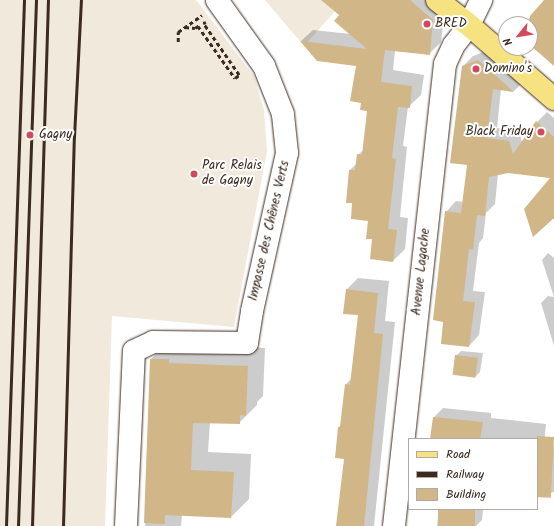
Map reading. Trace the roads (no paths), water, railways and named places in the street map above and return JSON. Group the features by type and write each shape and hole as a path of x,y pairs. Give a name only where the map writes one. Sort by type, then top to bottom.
{"main road":[{"path":"437,0 469,25 554,99"}],"street":[{"name":"Avenue Lagache","path":"394,526 445,64 454,45 469,25 481,0"},
{"name":"Impasse des Chênes Verts","path":"126,526 134,351 153,342 247,343 249,327 287,153 283,114 264,66 212,6"}],"railway":[{"path":"6,526 24,0"},
{"path":"18,526 36,0"},
{"path":"32,526 48,0"},
{"path":"63,526 74,137 81,0"}],"place":[{"name":"BRED","path":"427,24"},
{"name":"Domino's","path":"476,69"},
{"name":"Black Friday","path":"541,132"},
{"name":"Gagny","path":"30,135"},
{"name":"Parc Relais de Gagny","path":"194,174"}]}
